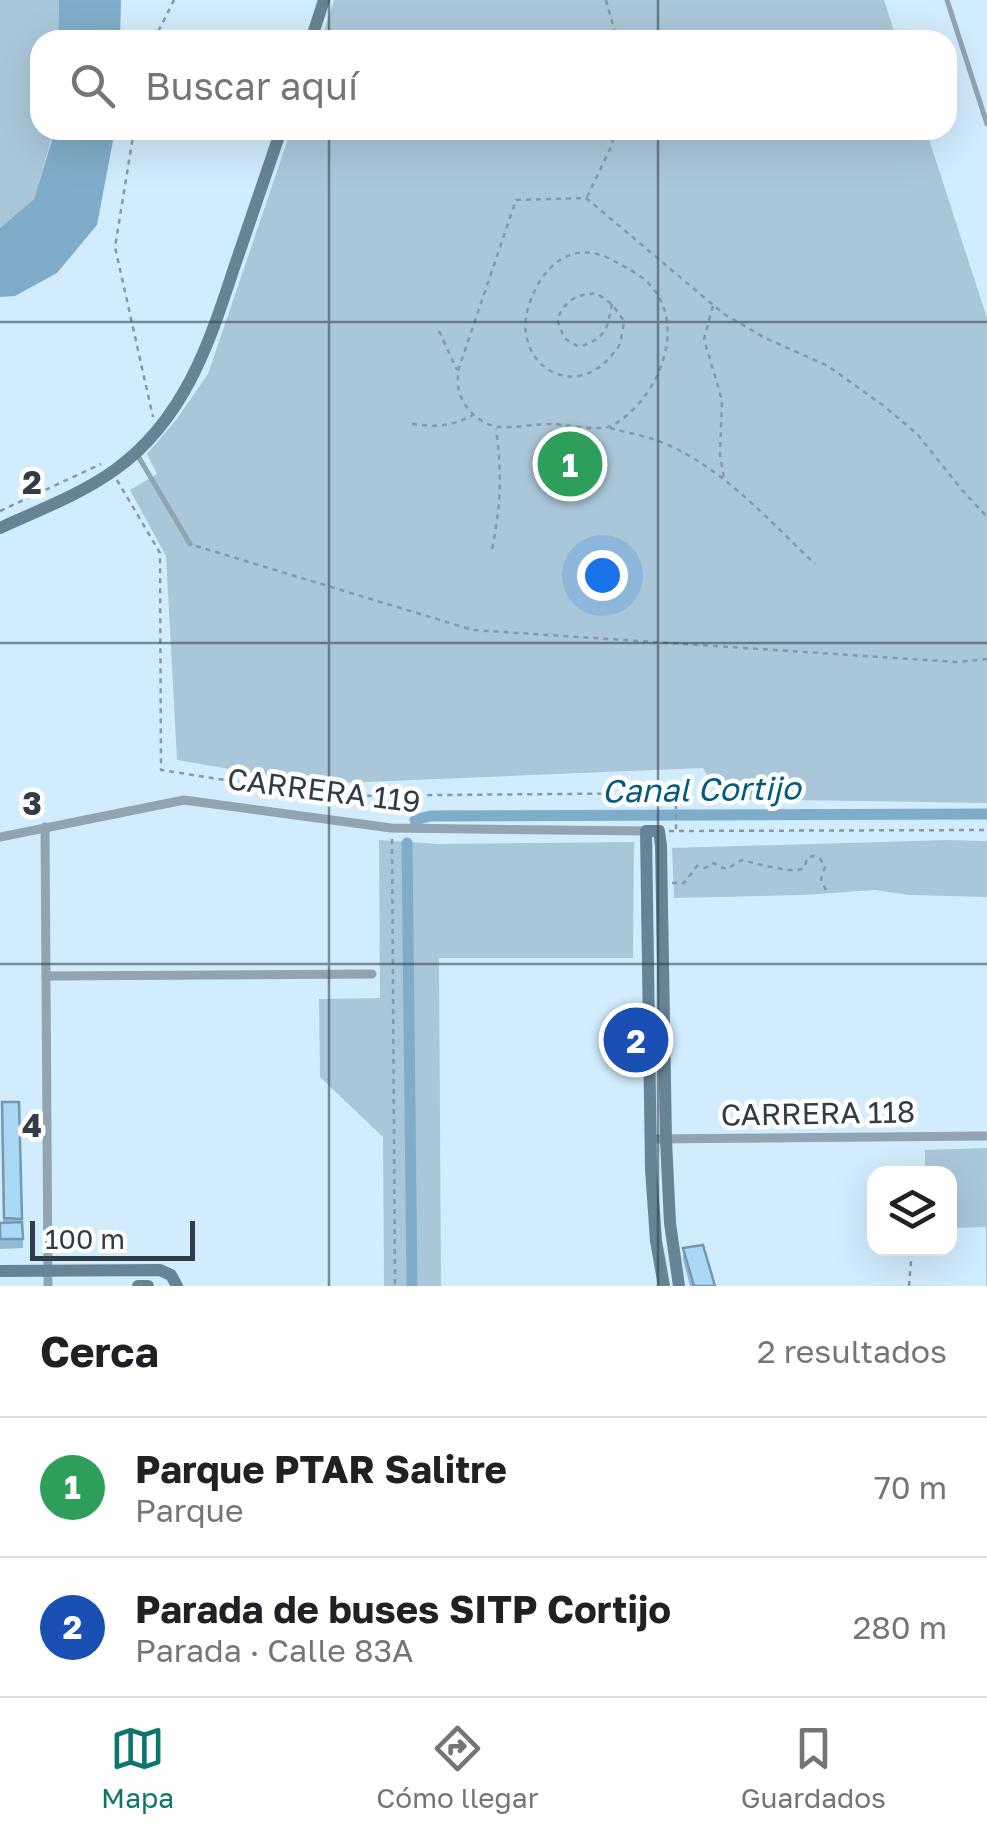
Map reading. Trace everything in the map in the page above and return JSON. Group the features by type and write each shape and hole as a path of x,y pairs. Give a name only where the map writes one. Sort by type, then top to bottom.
{"street":[{"path":"314,30 324,0"},
{"path":"0,528 112,472 164,425 191,382 212,335 277,140"},
{"name":"CARRERA 119","path":"0,837 184,800 392,828 646,831"},
{"path":"45,828 48,1279"},
{"path":"664,1286 656,1241 650,1139 646,831 659,831 666,1140 671,1236 679,1286"},
{"path":"46,976 372,974"},
{"name":"CARRERA 118","path":"650,1139 987,1136"},
{"path":"0,1272 48,1279 160,1270 171,1275 176,1283"},
{"path":"138,1286 148,1286"}],"lane":[{"path":"947,0 957,30"},
{"path":"957,31 987,124"},
{"path":"136,453 190,544"}],"path":[{"path":"159,30 174,0"},
{"path":"606,0 614,30"},
{"path":"609,9 614,0"},
{"path":"132,140 115,247 153,417"},
{"path":"586,198 613,140"},
{"path":"458,372 516,200 586,198 714,305 765,338 828,366 884,406 918,435 987,516"},
{"path":"609,428 635,409 664,362 667,334 663,310 653,288 603,254 579,251 558,259 545,275 524,321 524,340 538,362 562,376 585,376 604,365 620,346 624,321 612,304 596,293 578,295 564,304 558,319 564,338 580,348 596,341 607,328 612,304"},
{"path":"714,305 704,339 722,400 720,455 725,479"},
{"path":"439,331 458,372 460,395 473,415 496,427 552,424 609,428 656,440 725,479 815,564"},
{"path":"412,424 438,427 473,415"},
{"path":"492,548 501,489 496,427"},
{"path":"0,511 106,462 160,553 161,770 327,796 676,793 676,830 987,830"},
{"path":"190,544 473,630 937,661 987,659"},
{"path":"392,828 395,1286"},
{"path":"662,882 682,884 697,866 705,868 714,863 731,868 742,860 800,870 814,856 825,867 821,877 827,893"},
{"path":"909,1286 911,1256"}],"shaded area":[{"path":"0,0 59,0 58,30 30,30 30,140 51,140 34,199 0,228"},
{"path":"59,0 121,0 120,30 58,30"},
{"path":"334,0 884,0 894,30 324,30"},
{"path":"52,140 113,140 97,225 57,273 15,296 0,297 0,228 34,199"},
{"path":"288,140 929,140 987,318 987,803 722,799 703,768 317,784 177,760 166,556 130,490 157,474 147,454 208,374"},
{"path":"379,840 438,844 634,842 633,958 439,958 441,1286 384,1286 383,1137 320,1077 319,999 380,998"},
{"path":"987,841 987,897 875,890 674,898 672,848"},
{"path":"987,1148 987,1286 986,1227 957,1228 957,1166 925,1166 925,1150"}],"building":[{"path":"2,1102 19,1102 22,1219 4,1218"},
{"path":"22,1222 23,1239 0,1239 0,1223"},
{"path":"703,1245 715,1286 694,1286 683,1248"}],"waterway":[{"name":"Canal Cortijo","path":"415,820 430,816 987,814"},
{"name":"Canal Cortijo","path":"407,843 412,1286"}],"place":[{"name":"Parque PTAR Salitre","path":"570,464"},
{"name":"Parada de buses SITP Cortijo","path":"636,1040"}]}
